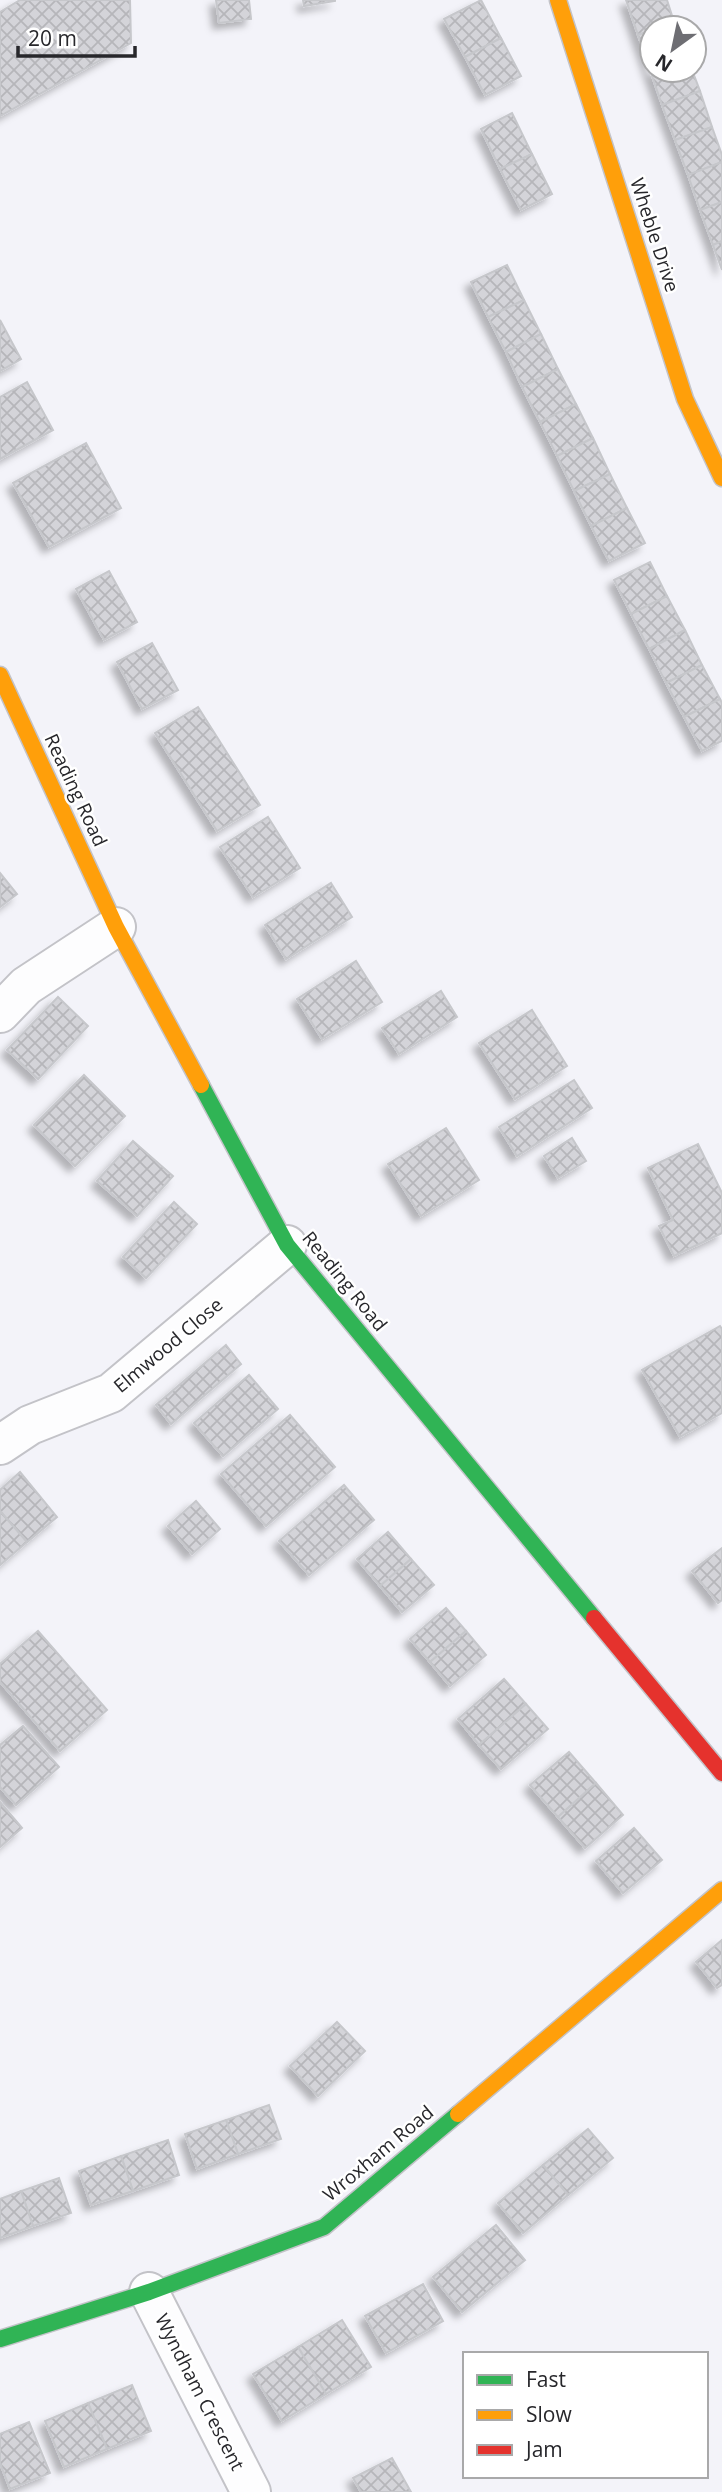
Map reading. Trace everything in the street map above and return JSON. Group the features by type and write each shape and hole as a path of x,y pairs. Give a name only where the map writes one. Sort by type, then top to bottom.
{"street":[{"name":"Wheble Drive","path":"558,0 685,399 722,478"},
{"name":"Reading Road","path":"0,675 116,927 288,1245 708,1746 722,1773"},
{"path":"0,1013 26,986 116,927"},
{"name":"Elmwood Close","path":"0,1445 30,1426 111,1393 288,1245"},
{"name":"Wroxham Road","path":"0,2339 149,2292 324,2227 722,1890"},
{"name":"Wyndham Crescent","path":"149,2292 251,2492"}],"building":[{"path":"20,0 130,0 131,43 0,116 0,12"},
{"path":"216,0 249,0 251,19 219,23"},
{"path":"303,0 335,0 335,1 304,6"},
{"path":"481,0 501,38 465,57 444,19"},
{"path":"626,0 667,0 671,14 638,14 638,35"},
{"path":"501,38 521,76 485,95 465,57"},
{"path":"655,84 697,84 700,91 662,105"},
{"path":"700,91 712,127 675,140 662,105"},
{"path":"512,113 532,154 500,169 481,129"},
{"path":"712,127 722,162 688,175 675,140"},
{"path":"532,154 552,194 521,210 500,169"},
{"path":"722,162 722,202 700,210 688,175"},
{"path":"722,202 722,241 713,245 700,210"},
{"path":"722,241 722,270 713,245"},
{"path":"507,265 524,300 488,317 471,282"},
{"path":"524,300 541,334 506,352 488,317"},
{"path":"0,320 21,359 0,371"},
{"path":"541,334 558,369 522,387 506,352"},
{"path":"558,369 576,404 540,422 522,387"},
{"path":"27,382 53,430 0,459 0,397"},
{"path":"576,404 593,438 557,456 540,422"},
{"path":"593,438 610,474 574,491 557,456"},
{"path":"86,443 121,508 49,547 13,483"},
{"path":"610,474 627,508 591,526 574,491"},
{"path":"627,508 645,543 609,561 591,526"},
{"path":"650,562 667,596 631,614 614,580"},
{"path":"109,571 137,622 104,640 76,589"},
{"path":"667,596 685,630 649,649 631,614"},
{"path":"685,630 702,665 666,683 649,649"},
{"path":"152,643 178,690 142,709 117,662"},
{"path":"702,665 720,699 684,717 666,683"},
{"path":"720,699 722,741 702,751 684,717"},
{"path":"198,707 260,805 217,831 155,733"},
{"path":"268,817 300,868 253,897 220,847"},
{"path":"0,873 17,894 0,907"},
{"path":"331,883 352,917 286,959 265,925"},
{"path":"356,961 382,1002 322,1039 297,999"},
{"path":"441,991 457,1017 399,1054 382,1028"},
{"path":"58,997 88,1026 38,1079 7,1050"},
{"path":"532,1010 567,1066 515,1099 479,1043"},
{"path":"84,1075 125,1116 75,1166 34,1125"},
{"path":"574,1080 592,1108 517,1156 499,1127"},
{"path":"446,1128 479,1180 421,1216 388,1164"},
{"path":"572,1138 586,1161 558,1178 544,1156"},
{"path":"133,1141 173,1176 137,1216 97,1181"},
{"path":"698,1144 722,1193 722,1233 674,1256 659,1226 673,1220 648,1168"},
{"path":"174,1202 197,1224 146,1278 123,1257"},
{"path":"720,1326 722,1413 680,1437 642,1370"},
{"path":"226,1345 241,1364 171,1424 156,1405"},
{"path":"249,1375 278,1409 223,1456 194,1423"},
{"path":"290,1415 335,1467 266,1526 221,1474"},
{"path":"20,1472 57,1517 27,1542 0,1511 0,1490"},
{"path":"344,1485 374,1520 309,1575 279,1541"},
{"path":"196,1501 220,1529 192,1554 168,1526"},
{"path":"0,1511 27,1542 0,1565"},
{"path":"388,1532 411,1559 380,1586 357,1559"},
{"path":"722,1548 722,1600 718,1603 692,1571"},
{"path":"411,1559 434,1585 402,1612 380,1586"},
{"path":"446,1608 466,1631 430,1662 410,1639"},
{"path":"38,1631 107,1710 60,1751 0,1682 0,1664"},
{"path":"466,1631 486,1655 450,1686 430,1662"},
{"path":"504,1679 526,1704 479,1745 458,1719"},
{"path":"526,1704 548,1729 501,1769 479,1745"},
{"path":"23,1726 59,1767 16,1805 0,1787 0,1745"},
{"path":"569,1752 596,1783 558,1817 530,1785"},
{"path":"596,1783 623,1815 585,1848 558,1817"},
{"path":"0,1802 22,1828 0,1847"},
{"path":"634,1828 662,1860 623,1893 596,1861"},
{"path":"722,1940 722,1985 717,1988 696,1962"},
{"path":"337,2022 365,2051 318,2096 290,2066"},
{"path":"269,2105 281,2139 238,2154 226,2120"},
{"path":"226,2120 238,2154 197,2169 185,2134"},
{"path":"588,2129 613,2158 568,2195 543,2165"},
{"path":"168,2140 179,2175 133,2191 121,2156"},
{"path":"121,2156 133,2191 91,2205 79,2171"},
{"path":"543,2165 568,2195 523,2233 498,2203"},
{"path":"59,2178 71,2213 33,2226 21,2191"},
{"path":"21,2191 33,2226 0,2238 0,2199"},
{"path":"496,2225 525,2260 462,2312 433,2277"},
{"path":"423,2284 443,2321 386,2353 365,2316"},
{"path":"342,2320 371,2367 326,2394 298,2347"},
{"path":"298,2347 326,2394 282,2421 253,2374"},
{"path":"132,2385 151,2431 107,2449 88,2403"},
{"path":"88,2403 107,2449 64,2467 45,2421"},
{"path":"29,2422 50,2473 10,2489 0,2463 0,2434"},
{"path":"392,2458 411,2492 361,2492 353,2478"}],"traffic: fast":[{"path":"201,1085 287,1245 594,1618"},
{"path":"0,2339 149,2292 324,2227 458,2114"}],"traffic: slow":[{"path":"558,0 685,399 722,478"},
{"path":"0,675 116,927 201,1085"},
{"path":"458,2114 722,1890"}],"traffic: jam":[{"path":"594,1618 722,1773"}]}
